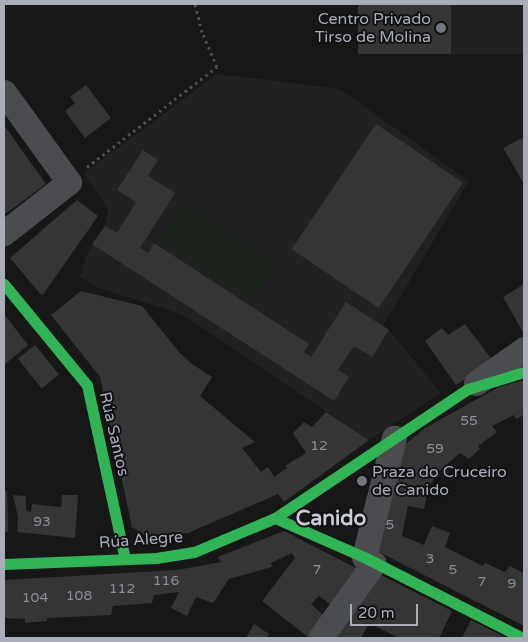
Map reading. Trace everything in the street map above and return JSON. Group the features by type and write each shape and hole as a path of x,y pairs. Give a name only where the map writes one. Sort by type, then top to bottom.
{"street":[{"path":"4,92 69,182 4,233"},
{"name":"Rúa Santos","path":"4,284 87,385 125,559"},
{"path":"275,518 468,389 524,349"},
{"path":"468,389 524,372"},
{"path":"320,638 369,560 394,438"},
{"path":"275,518 369,560 523,638"},
{"name":"Rúa Alegre","path":"4,564 156,558 194,552 275,518"}],"path":[{"path":"69,182 217,67 202,32 195,4"}],"shaded area":[{"name":"Centro Privado Tirso de Molina","path":"358,4 524,4 524,54 358,54"},
{"path":"217,74 340,89 469,181 383,326 389,330 441,393 369,440 181,314 96,287 80,277 86,256 105,226 108,209 84,173"},
{"path":"185,202 276,264 250,302 159,240"}],"building":[{"path":"358,4 451,4 451,54 358,54"},
{"path":"86,85 111,118 85,138 65,111 75,103 70,97"},
{"path":"376,124 463,183 379,308 292,249"},
{"path":"4,125 46,184 4,215"},
{"path":"522,138 524,141 524,184 503,148"},
{"path":"143,150 158,160 148,176 175,193 140,248 148,253 154,243 309,344 304,352 311,357 346,302 389,330 372,357 354,346 338,370 349,377 334,401 92,244 105,226 117,233 136,202 117,190"},
{"path":"77,200 98,216 42,296 10,258"},
{"path":"524,284 524,334 503,297"},
{"path":"81,291 142,306 179,352 192,364 212,377 200,396 255,442 242,448 261,472 268,467 274,477 287,468 285,466 306,453 293,433 304,422 312,427 326,412 369,440 284,502 278,494 188,533 146,536 132,527 100,377 51,315"},
{"path":"4,314 28,345 4,365"},
{"path":"465,324 493,361 456,385 425,341 442,328 448,335"},
{"path":"35,345 59,375 42,388 18,359"},
{"path":"524,380 524,415 516,419 514,415 492,426 497,432 478,446 480,449 469,459 460,453 441,469 428,488 424,509 408,506 402,536 424,545 432,526 450,533 445,547 483,566 485,563 505,572 510,566 524,573 524,626 369,547 395,453 425,428 499,387"},
{"path":"4,491 7,491 8,532 4,532"},
{"path":"13,495 26,496 26,511 31,512 32,504 61,507 62,495 78,495 75,538 17,532 18,517"},
{"path":"284,531 358,569 331,605 319,596 311,604 324,616 308,637 262,601 295,558 292,553 271,563 272,567 229,579 213,603 196,597 187,616 171,608 179,592 154,595 152,603 113,606 111,615 47,618 47,621 25,623 25,619 4,618 4,580 177,570 221,562 218,557"},
{"path":"375,572 452,611 439,638 399,638 369,623 361,638 327,638"},
{"path":"471,620 506,638 462,638"},
{"path":"254,624 269,634 267,638 246,638"}],"traffic: fast":[{"path":"4,284 87,385 125,559"},
{"path":"4,564 156,558 194,552 275,518 468,389 524,372"},
{"path":"275,518 364,557 523,638"}],"place":[{"name":"Centro Privado Tirso de Molina","path":"441,28"},
{"name":"Praza do Cruceiro de Canido","path":"362,481"}],"district":[{"name":"Canido","path":"331,519"}]}
